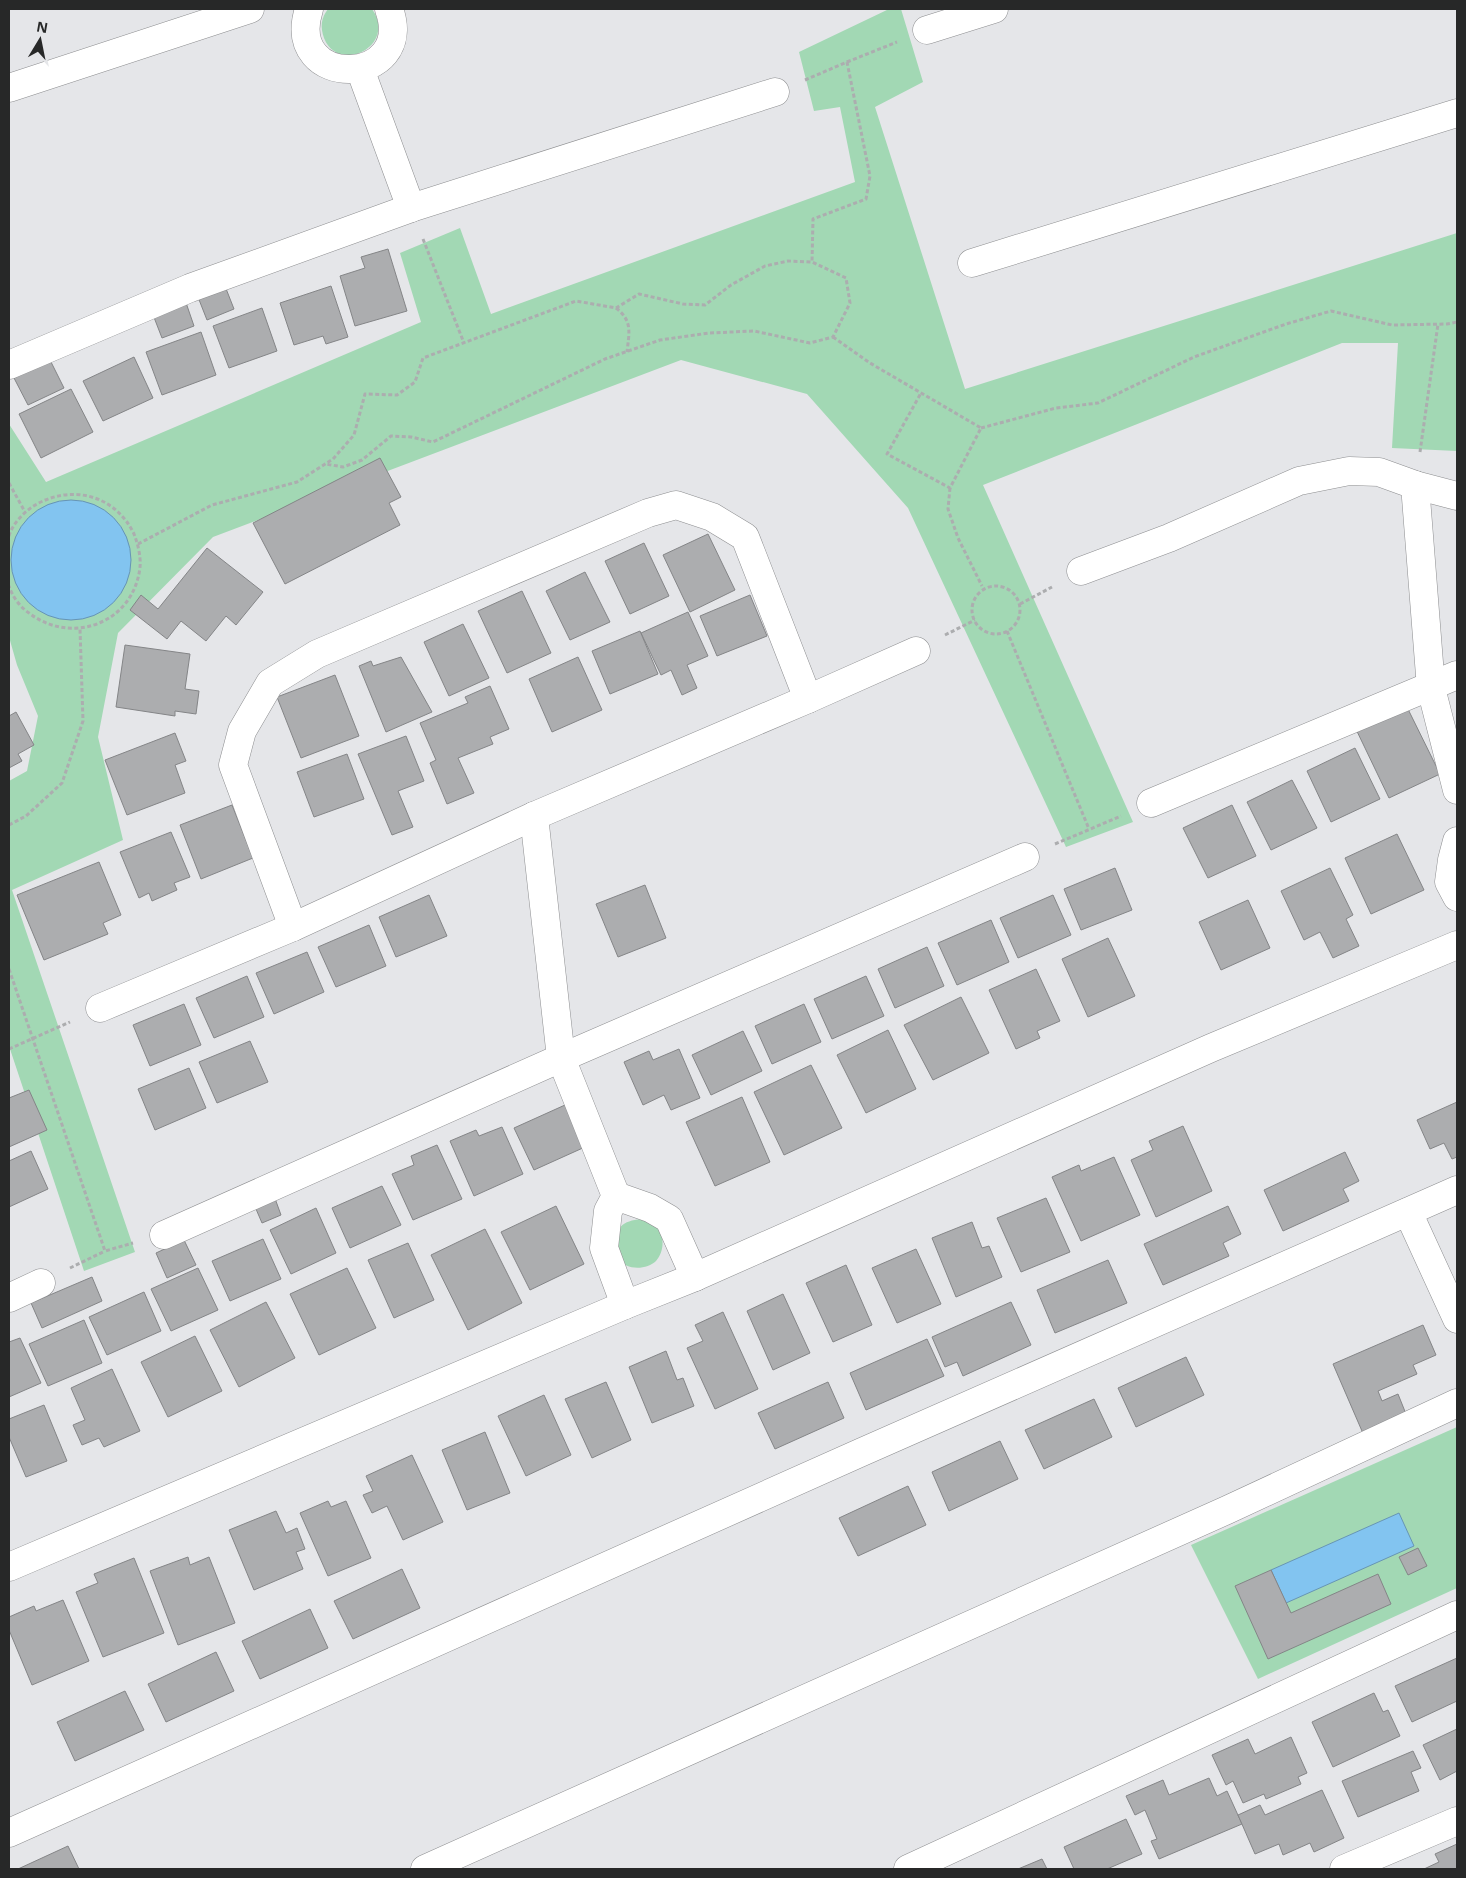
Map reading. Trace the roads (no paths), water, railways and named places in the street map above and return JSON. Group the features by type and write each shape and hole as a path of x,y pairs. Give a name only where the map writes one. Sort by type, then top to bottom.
{"street":[{"path":"9,88 250,9"},
{"path":"309,9 305,21 306,35 311,48 320,59 332,67 346,70 360,69 383,55 390,44 393,31 389,9"},
{"path":"926,30 994,9"},
{"path":"360,69 411,208"},
{"path":"9,365 190,288 411,208 775,92"},
{"path":"972,263 1457,113"},
{"path":"1081,571 1169,538 1299,481 1349,471 1379,472 1415,485 1457,496"},
{"path":"1415,485 1430,688 1457,790"},
{"path":"293,927 233,765 242,731 270,683 318,654 648,513 676,505 712,517 745,537 808,699"},
{"path":"100,1008 293,927 534,816 916,651"},
{"path":"1151,803 1430,688 1457,675"},
{"path":"534,816 561,1058 616,1196 650,1208 668,1219 695,1276"},
{"path":"1457,841 1452,860 1450,882 1457,897"},
{"path":"164,1235 561,1058 1025,857"},
{"path":"9,1567 695,1276 1210,1048 1457,945"},
{"path":"9,1833 862,1452 1457,1190"},
{"path":"616,1196 608,1210 604,1248 625,1305"},
{"path":"1408,1212 1457,1320"},
{"path":"9,1298 41,1283"},
{"path":"424,1869 1227,1510 1457,1403"},
{"path":"908,1869 1457,1615"},
{"path":"1344,1869 1457,1821"}],"water":[{"path":"71,500 94,504 114,517 127,537 131,560 127,583 114,603 94,616 71,620 48,616 28,603 15,583 11,560 15,537 28,517 48,504"},
{"path":"1399,1513 1414,1546 1286,1603 1271,1570"}]}
